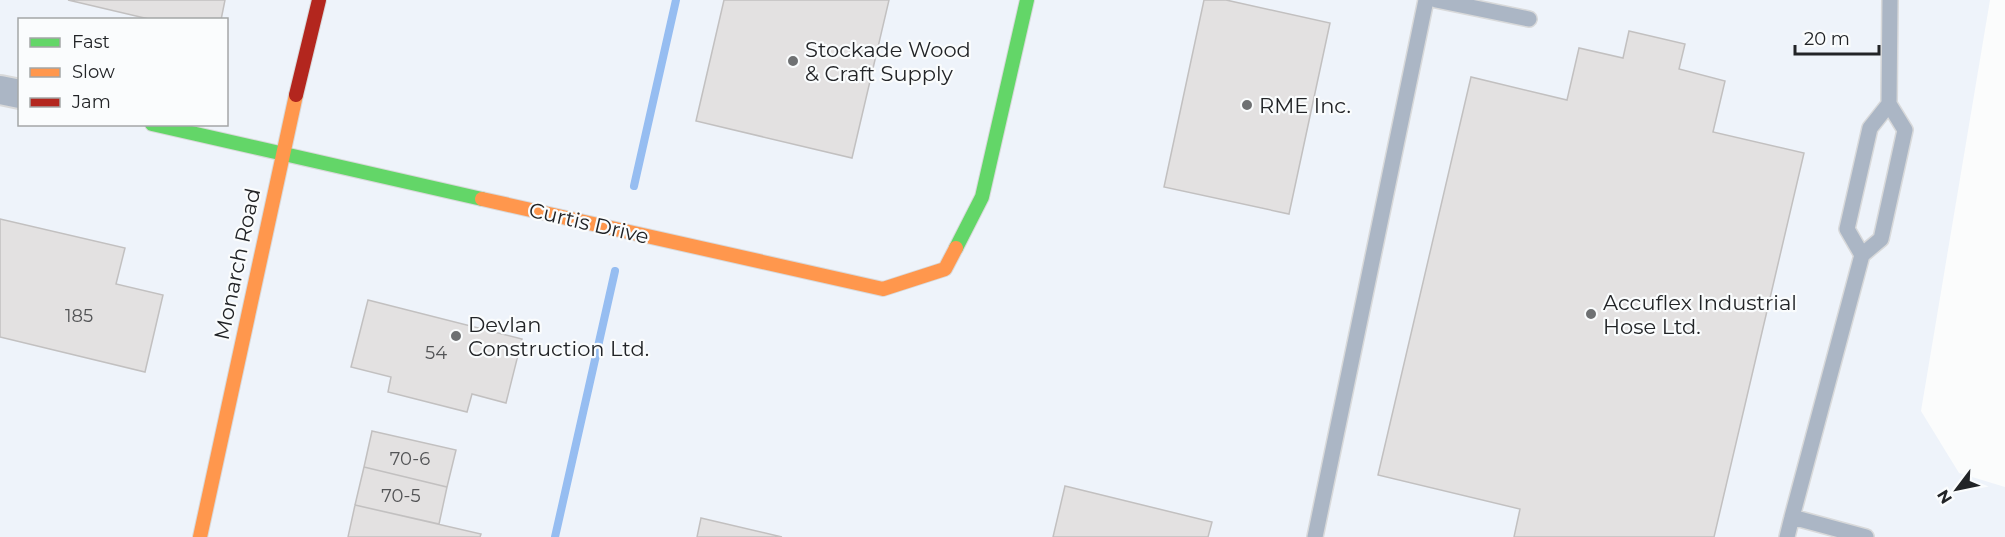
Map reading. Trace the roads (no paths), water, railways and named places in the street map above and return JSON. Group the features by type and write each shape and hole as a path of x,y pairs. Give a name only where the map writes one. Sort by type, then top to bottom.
{"street":[{"name":"Monarch Road","path":"200,537 282,154 319,0"},
{"name":"Curtis Drive","path":"161,126 883,289 945,269 982,197 1027,0"},
{"path":"0,90 18,94"}],"lane":[{"path":"1315,537 1426,0"},
{"path":"1436,0 1528,19"},
{"path":"1787,537 1862,255 1881,239 1905,130 1889,104 1890,0"},
{"path":"1862,255 1847,229 1870,128 1889,104"},
{"path":"1792,518 1857,536"}],"waterway":[{"path":"634,186 676,0"},
{"path":"555,537 615,271"}],"place":[{"name":"Stockade Wood & Craft Supply","path":"793,61"},
{"name":"RME Inc.","path":"1247,105"},
{"name":"Accuflex Industrial Hose Ltd.","path":"1591,314"},
{"name":"Devlan Construction Ltd.","path":"456,336"}]}
